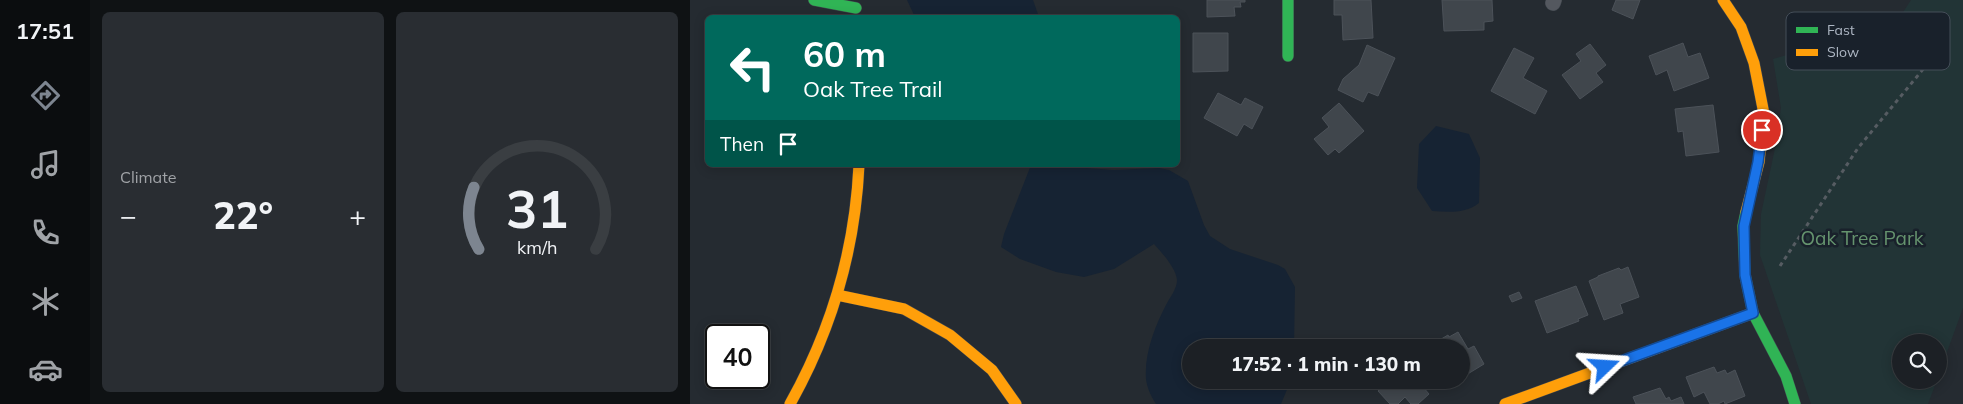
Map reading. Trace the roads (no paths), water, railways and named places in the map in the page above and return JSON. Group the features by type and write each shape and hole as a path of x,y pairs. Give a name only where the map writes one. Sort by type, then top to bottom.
{"street":[{"path":"814,0 856,8"},
{"path":"1288,0 1288,56"},
{"path":"1723,0 1741,27 1750,54 1764,114 1758,162 1744,226 1745,275 1753,313 1786,376 1796,404"},
{"path":"790,404 799,389 826,330 847,266 859,184 859,167"},
{"path":"837,295 904,310 950,335 992,370 1016,404"},
{"path":"1506,404 1753,313"}],"water":[{"path":"907,0 1033,0 1038,15 914,15"},
{"path":"1436,126 1469,134 1480,158 1479,203 1474,207 1456,211 1432,211 1417,188 1419,144"},
{"path":"1030,167 1081,167 1114,170 1159,168 1169,170 1188,181 1210,236 1230,249 1285,269 1295,287 1294,339 1182,339 1182,389 1287,389 1281,404 1156,404 1147,382 1147,360 1154,331 1176,287 1177,280 1168,261 1154,244 1114,269 1084,277 1056,272 1020,259 1001,247 1004,234"}],"park label":[{"name":"Oak Tree Park","path":"1862,238"}]}
